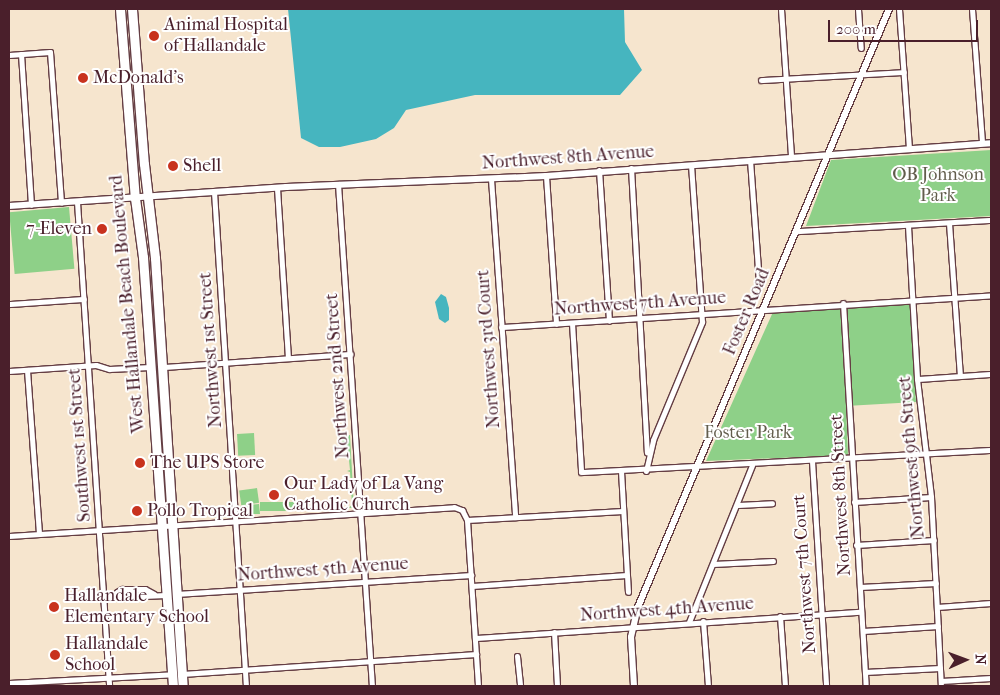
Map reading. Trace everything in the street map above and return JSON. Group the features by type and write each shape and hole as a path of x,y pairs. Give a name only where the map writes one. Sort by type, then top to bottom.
{"main road":[{"name":"West Hallandale Beach Boulevard","path":"120,9 135,198 143,257 172,686"},
{"name":"West Hallandale Beach Boulevard","path":"132,9 137,87 163,367 183,686"},
{"path":"122,44 127,50 130,78 137,87"},
{"path":"126,89 132,96 135,119 141,128"},
{"path":"149,348 163,367"},
{"path":"150,367 164,389"}],"street":[{"path":"780,9 791,157"},
{"path":"858,9 861,48"},
{"name":"Foster Road","path":"631,626 699,468 889,9"},
{"path":"899,9 909,148"},
{"path":"972,9 982,142"},
{"path":"9,55 50,52 61,203"},
{"path":"21,54 31,205"},
{"path":"761,80 904,72"},
{"name":"Northwest 8th Avenue","path":"9,206 338,184 546,176 599,170 691,165 982,142 991,143"},
{"path":"750,160 758,282"},
{"path":"648,456 702,322 691,165"},
{"path":"631,168 642,313 639,320 648,456 646,471"},
{"path":"599,170 609,321"},
{"path":"546,176 556,324"},
{"name":"Northwest 3rd Court","path":"491,179 500,327 515,517"},
{"name":"Northwest 2nd Street","path":"338,184 372,686"},
{"path":"277,188 288,358"},
{"name":"Northwest 1st Street","path":"214,192 246,686"},
{"name":"Southwest 1st Street","path":"77,202 109,686"},
{"path":"798,231 991,220"},
{"path":"949,223 960,376"},
{"name":"Northwest 9th Street","path":"908,226 917,379 923,445 928,454 941,684"},
{"name":"Northwest 7th Avenue","path":"500,327 639,320 765,308 991,295"},
{"path":"9,304 84,299"},
{"name":"Northwest 8th Street","path":"844,303 856,545 866,686"},
{"path":"572,323 581,472 646,471 991,450"},
{"path":"163,367 351,354"},
{"path":"9,371 88,366 109,370 150,367"},
{"path":"27,370 39,534"},
{"path":"917,379 991,374"},
{"name":"Northwest 7th Court","path":"812,461 826,686"},
{"path":"689,622 738,505 752,465"},
{"path":"621,471 628,592"},
{"path":"854,502 931,497"},
{"path":"738,505 772,503"},
{"path":"9,536 454,507 462,510 467,520 478,686"},
{"path":"467,520 623,511"},
{"path":"856,545 934,540"},
{"path":"714,564 773,561"},
{"name":"Northwest 5th Avenue","path":"176,594 471,575"},
{"path":"472,586 627,575"},
{"path":"860,588 936,583"},
{"path":"154,594 145,588 118,592 121,598 154,594 166,595"},
{"path":"937,607 991,603"},
{"name":"Northwest 4th Avenue","path":"475,638 703,621 861,612"},
{"path":"780,616 785,686"},
{"path":"703,621 708,686"},
{"path":"631,626 634,686"},
{"path":"862,631 938,626"},
{"path":"554,632 557,686"},
{"path":"9,683 182,674 476,654"},
{"path":"518,656 520,686"},
{"path":"865,672 940,668"},
{"path":"941,684 991,678"}],"green space":[{"name":"OB Johnson Park","path":"991,150 991,216 806,226 831,160"},
{"path":"69,207 74,269 15,274 9,212"},
{"name":"Foster Park","path":"910,304 916,402 846,406 848,455 706,461 773,312"},
{"path":"254,433 255,455 238,456 237,434"},
{"path":"350,435 354,508 348,508 352,505 350,472 347,471 350,470 348,451 343,451 342,436"},
{"path":"257,488 259,503 241,505 239,491"},
{"path":"260,502 294,502 294,511 260,511"},
{"path":"259,504 260,514 241,514 240,506"}],"water":[{"path":"288,9 624,9 625,42 642,70 620,95 475,95 406,110 394,128 376,139 340,147 319,147 301,138"},
{"path":"441,294 446,297 449,308 449,320 445,323 439,319 435,302"}],"place":[{"name":"Animal Hospital of Hallandale","path":"154,36"},
{"name":"McDonald's","path":"83,78"},
{"name":"Shell","path":"173,166"},
{"name":"7-Eleven","path":"102,229"},
{"name":"The UPS Store","path":"140,463"},
{"name":"Our Lady of La Vang Catholic Church","path":"274,495"},
{"name":"Pollo Tropical","path":"137,511"},
{"name":"Hallandale Elementary School","path":"54,607"},
{"name":"Hallandale School","path":"55,655"}]}
